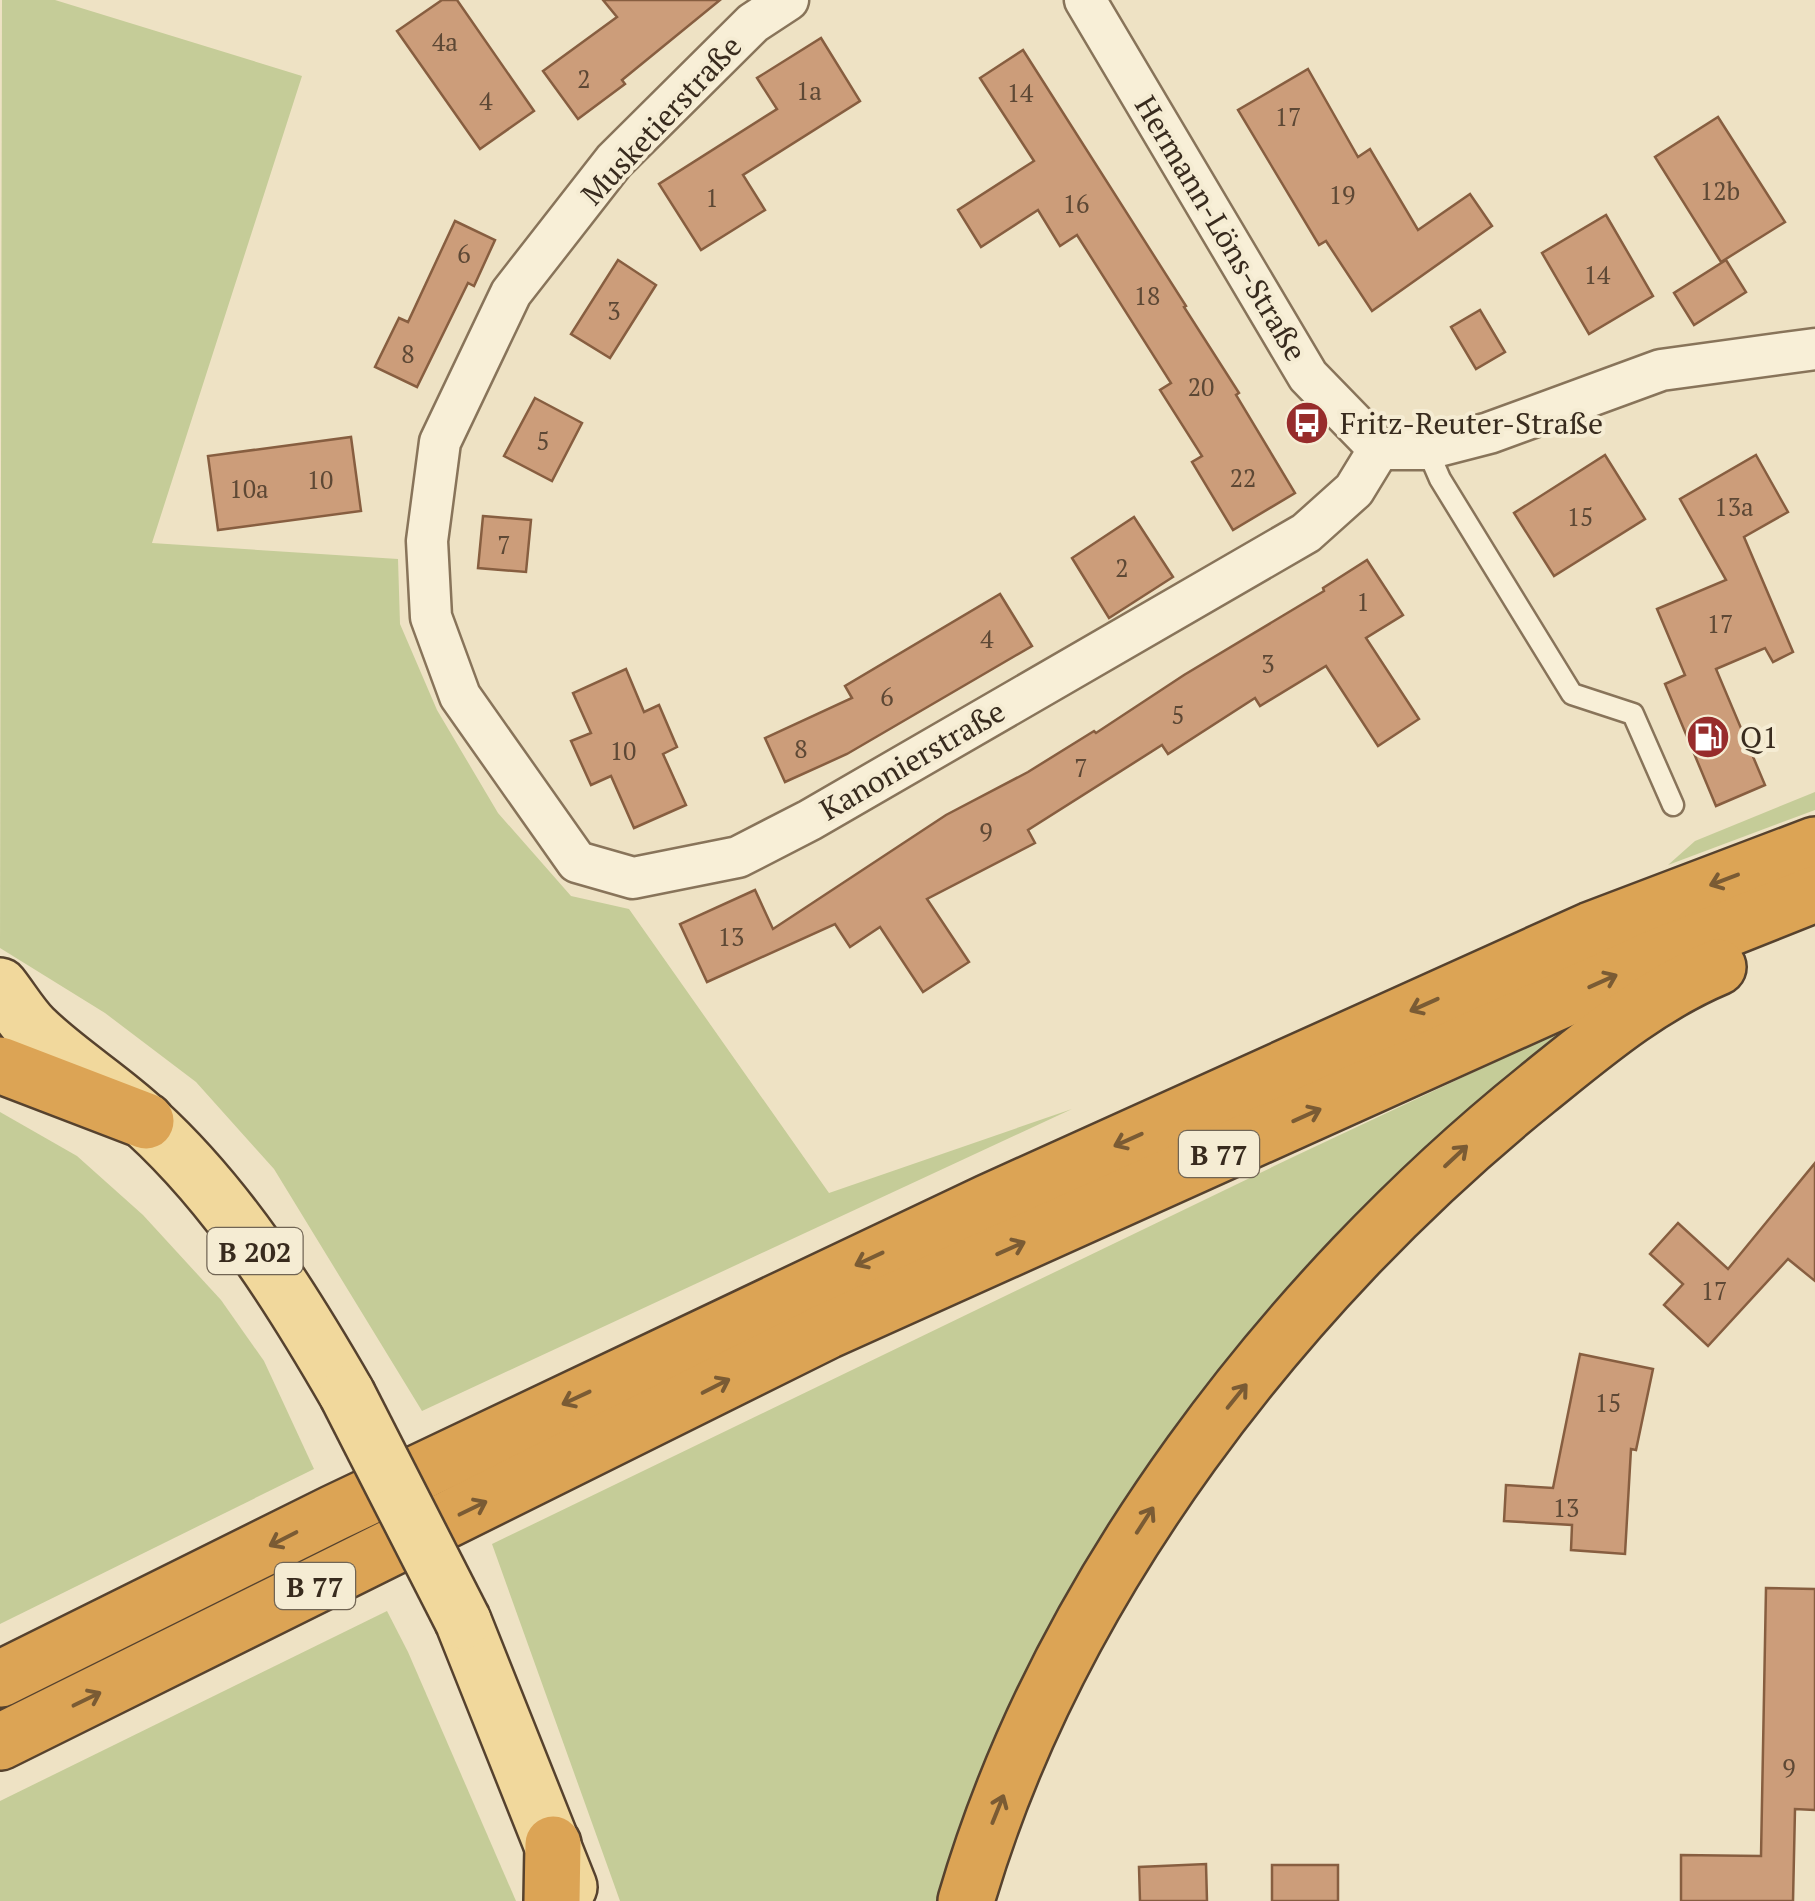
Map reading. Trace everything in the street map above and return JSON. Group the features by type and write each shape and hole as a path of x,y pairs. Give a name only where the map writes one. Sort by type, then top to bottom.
{"highway":[{"name":"B 77","path":"0,1679 334,1513 989,1202 1591,930 1815,846"},
{"name":"B 77","path":"0,1742 828,1330 1659,956 1815,894"},
{"path":"966,1901 981,1850 1034,1722 1098,1594 1176,1472 1268,1356 1365,1246 1463,1148 1613,1028 1678,984 1815,927"},
{"path":"8,1025 146,1121"},
{"path":"0,1669 77,1642"},
{"path":"552,1901 553,1844"}],"main road":[{"name":"B 202","path":"146,1121 186,1162 262,1260 347,1394 462,1621 574,1901"}],"street":[{"name":"Musketierstraße","path":"460,696 431,617 428,541 440,442 510,293 614,161 753,23 788,0"},
{"name":"Hermann-Löns-Straße","path":"1085,0 1308,376 1379,449"},
{"path":"1379,449 1427,449 1490,433 1661,370 1815,349"},
{"name":"Kanonierstraße","path":"460,696 577,862 633,878 738,856 810,820 1306,532 1354,490 1379,449"}],"lane":[{"path":"1427,449 1440,479 1572,694 1633,714 1672,805"}],"green space":[{"path":"2,0 55,0 302,76 152,543 398,559 400,624 437,710 498,813 571,896 629,909 829,1193 1072,1109 422,1411 274,1169 196,1082 105,1013 0,948"},
{"path":"1815,792 1815,810 1668,865 1695,841"},
{"path":"1604,1011 1321,1266 942,1901 620,1901 492,1544"},
{"path":"0,1112 77,1156 143,1215 221,1300 264,1361 314,1469 0,1624"},
{"path":"387,1611 516,1901 0,1901 0,1801"}],"building":[{"path":"442,0 457,0 534,111 480,149 397,31"},
{"path":"603,0 720,0 622,80 625,84 578,119 543,71 617,17"},
{"path":"821,38 860,101 743,175 765,210 701,250 659,184 777,109 757,78"},
{"path":"1023,50 1186,306 1295,493 1233,530 1192,462 1202,456 1160,390 1171,383 1077,235 1060,246 1038,210 981,247 958,210 1034,161 980,78"},
{"path":"1308,69 1358,157 1370,149 1418,230 1470,194 1492,226 1372,311 1326,241 1319,245 1238,110"},
{"path":"1718,117 1785,222 1721,262 1655,157"},
{"path":"1606,215 1653,296 1589,334 1542,253"},
{"path":"455,221 495,240 474,286 468,283 417,387 375,367 399,318 408,322"},
{"path":"618,260 656,285 610,358 571,334"},
{"path":"1726,260 1746,292 1694,325 1674,293"},
{"path":"1480,310 1505,352 1476,369 1451,327"},
{"path":"535,398 582,423 552,481 504,456"},
{"path":"351,437 361,511 218,530 208,456"},
{"path":"1605,455 1645,519 1554,576 1514,513"},
{"path":"1756,455 1788,512 1744,537 1793,652 1773,662 1765,648 1716,669 1765,785 1716,806 1665,684 1685,675 1657,609 1726,580 1680,499"},
{"path":"483,516 531,520 526,572 478,568"},
{"path":"1134,517 1173,577 1109,618 1072,558"},
{"path":"1367,560 1403,615 1366,638 1419,719 1378,746 1326,666 1260,706 1255,698 1168,754 1162,745 1028,830 1035,843 927,899 969,962 923,992 880,927 850,947 835,924 707,982 680,924 755,890 773,929 946,815 1096,733"},
{"path":"1000,594 1032,646 847,754 785,782 765,738 852,698 845,686"},
{"path":"626,669 644,712 659,705 677,747 663,754 686,805 634,828 611,776 591,785 571,741 591,733 573,693"},
{"path":"1815,1163 1815,1281 1788,1259 1708,1346 1664,1305 1683,1284 1650,1254 1678,1223 1728,1269"},
{"path":"1580,1354 1653,1369 1636,1450 1631,1449 1625,1554 1571,1550 1572,1525 1504,1521 1506,1485 1553,1488"},
{"path":"1766,1588 1815,1589 1815,1810 1795,1809 1793,1901 1681,1901 1681,1855 1761,1856"},
{"path":"1206,1864 1207,1901 1140,1901 1139,1867"},
{"path":"1272,1865 1338,1865 1338,1901 1272,1901"}],"place":[{"name":"Fritz-Reuter-Straße","path":"1307,423"},
{"name":"Q1","path":"1708,737"}]}
